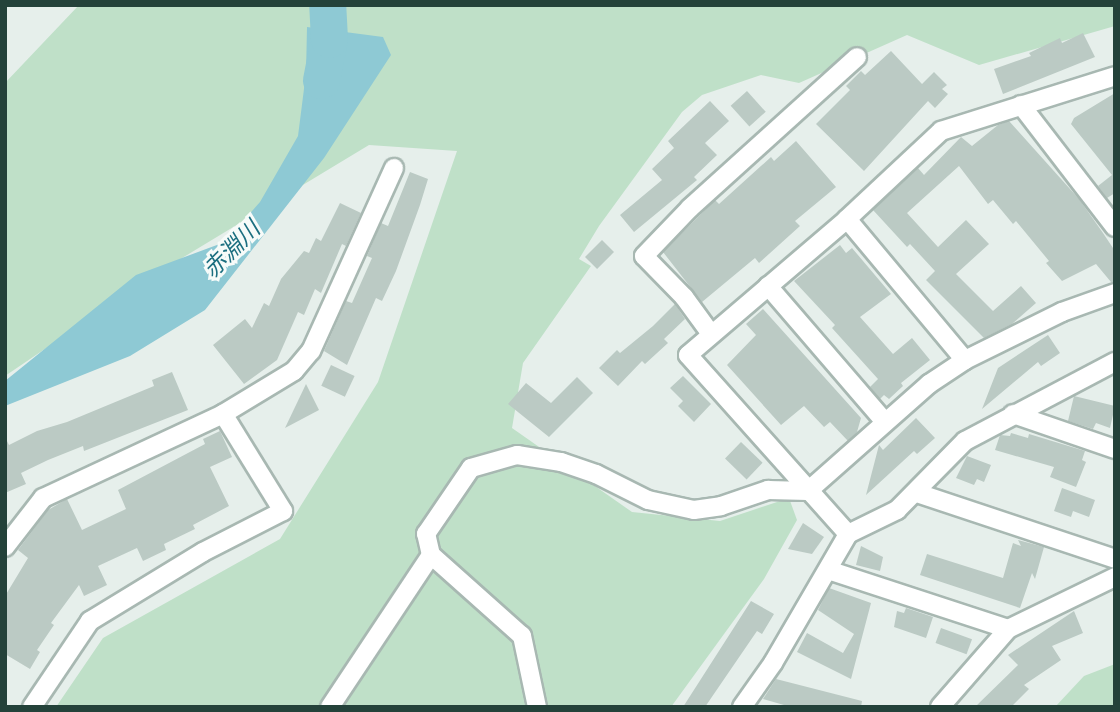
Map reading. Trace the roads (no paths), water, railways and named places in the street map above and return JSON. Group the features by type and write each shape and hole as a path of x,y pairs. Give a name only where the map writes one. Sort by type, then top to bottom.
{"street":[{"path":"711,334 684,297 644,256 691,208 857,57"},
{"path":"848,534 688,355 847,219 941,131 1115,76"},
{"path":"1021,105 1115,227"},
{"path":"5,547 43,498 223,414 294,371 311,351 394,168"},
{"path":"847,219 965,360"},
{"path":"768,286 885,422"},
{"path":"537,707 522,636 431,555 426,534 471,468 517,455 561,462 596,474 648,500 694,510 721,506 768,491 808,491 929,384 965,360 1062,312 1115,293"},
{"path":"742,707 848,534 897,510 917,493 965,441 1115,362"},
{"path":"32,707 90,621 204,552 283,511 223,414"},
{"path":"1013,414 1115,449"},
{"path":"917,493 1115,559"},
{"path":"330,707 431,555"},
{"path":"828,570 1008,629"},
{"path":"940,707 1008,629 1115,577"}],"water":[{"path":"307,27 383,37 391,55 324,158 205,310 130,356 5,406 5,381 136,275 225,242 260,202 298,136 306,73"}],"waterway":[{"name":"赤淵川","path":"321,80 329,39 327,5"}]}
